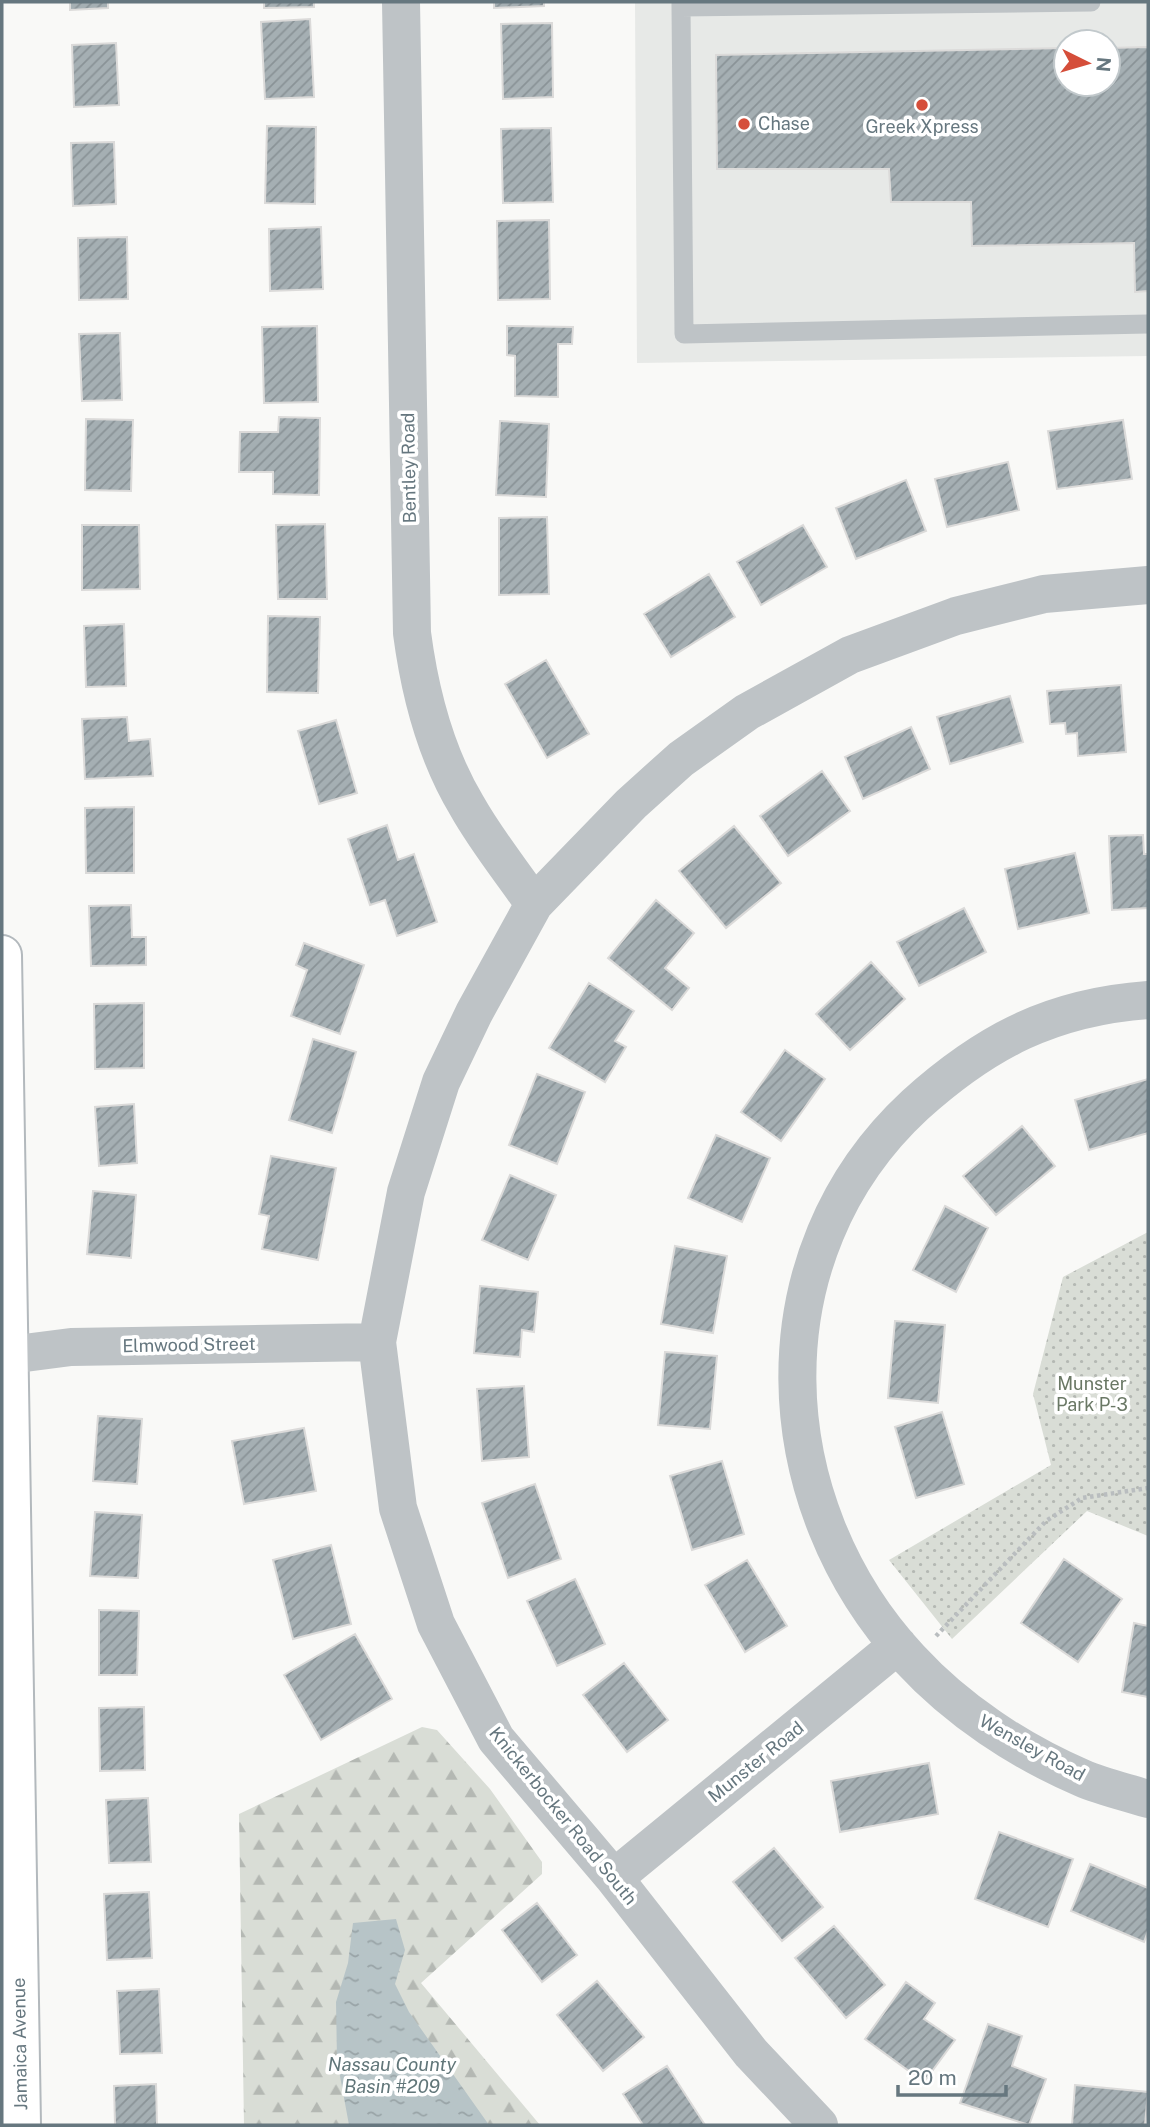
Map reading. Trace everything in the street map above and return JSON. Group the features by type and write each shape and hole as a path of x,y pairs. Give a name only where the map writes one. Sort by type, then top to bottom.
{"street":[{"name":"Bentley Road","path":"401,2 412,633 419,686 441,755 467,807 534,904"},
{"name":"Knickerbocker Road South","path":"819,2125 751,2053 614,1878 496,1739 436,1624 398,1508 376,1342 406,1192 442,1082 474,1013 534,904 631,804 681,759 747,712 850,655 956,616 1044,594 1148,584"},
{"name":"Jamaica Avenue","path":"2,955 5,1356 21,2125"},
{"name":"Wensley Road","path":"1148,1000 1102,1003 1047,1020 992,1046 950,1073 898,1122 856,1174 832,1213 803,1305 795,1383 812,1491 850,1579 905,1654 975,1718 1032,1753 1083,1779 1148,1799"},
{"name":"Elmwood Street","path":"5,1356 71,1347 376,1342"},
{"name":"Munster Road","path":"614,1878 905,1654"}],"lane":[{"path":"1091,2 681,5 684,334 1148,324"}],"path":[{"path":"905,1654 1046,1521 1082,1498 1148,1488"}],"shaded area":[{"path":"635,2 1148,2 1148,356 637,363"}],"green space":[{"name":"Munster Park P-3","path":"1148,1232 1148,1536 1087,1511 952,1639 889,1560 1051,1465 1033,1394 1063,1277"},
{"path":"422,1727 437,1730 490,1789 542,1862 542,1874 421,1983 540,2125 244,2125 239,1814"}],"water":[{"name":"Nassau County Basin #209","path":"396,1919 405,1950 395,1984 409,2012 489,2125 349,2125 337,2060 336,2002 348,1963 353,1923"}],"building":[{"path":"70,2 108,2 108,8 70,10"},
{"path":"264,2 314,2 314,7 264,8"},
{"path":"494,2 544,2 544,6 494,8"},
{"path":"310,19 314,97 265,99 261,22"},
{"path":"552,23 553,97 503,99 501,24"},
{"path":"116,43 119,105 74,107 72,45"},
{"path":"1148,47 1148,291 1135,292 1134,243 972,246 971,202 891,202 889,169 717,169 716,55 1052,48 1052,98 1122,98 1122,48"},
{"path":"267,126 316,127 315,204 265,203"},
{"path":"551,128 553,202 503,203 501,129"},
{"path":"114,142 116,204 73,206 71,143"},
{"path":"549,220 550,299 498,300 497,221"},
{"path":"321,227 323,289 270,291 269,229"},
{"path":"127,237 128,299 79,300 78,238"},
{"path":"317,326 318,402 264,403 262,327"},
{"path":"507,326 573,327 572,344 558,344 558,397 515,396 515,356 507,355"},
{"path":"120,333 122,400 82,401 79,334"},
{"path":"279,417 320,418 319,495 273,494 273,472 239,472 240,432 278,432"},
{"path":"86,419 133,420 131,491 85,490"},
{"path":"1123,420 1132,479 1057,489 1048,431"},
{"path":"500,421 549,424 546,497 496,495"},
{"path":"1008,462 1019,510 947,527 935,479"},
{"path":"906,480 926,531 856,559 836,508"},
{"path":"547,517 549,594 499,595 499,518"},
{"path":"325,524 327,599 278,599 276,525"},
{"path":"82,525 139,525 140,589 82,590"},
{"path":"803,525 827,567 761,605 737,562"},
{"path":"709,574 735,617 671,657 644,614"},
{"path":"268,616 320,617 318,693 267,692"},
{"path":"124,624 126,686 86,687 84,626"},
{"path":"546,660 589,734 547,758 505,684"},
{"path":"1121,685 1126,752 1078,756 1077,733 1066,734 1065,723 1050,724 1047,691"},
{"path":"1010,696 1023,742 950,764 937,717"},
{"path":"127,717 129,741 150,739 153,776 85,779 82,719"},
{"path":"336,720 357,793 319,804 298,731"},
{"path":"911,727 930,769 863,799 845,757"},
{"path":"822,771 850,811 788,856 760,816"},
{"path":"134,807 134,873 86,873 85,808"},
{"path":"387,825 398,860 414,854 437,922 397,936 385,900 370,905 348,839"},
{"path":"734,826 781,883 726,928 679,871"},
{"path":"1143,835 1144,854 1148,854 1148,908 1112,910 1109,836"},
{"path":"1075,853 1089,913 1018,929 1005,869"},
{"path":"656,900 694,933 665,968 689,988 672,1010 608,958"},
{"path":"131,905 132,937 146,937 146,965 91,966 89,906"},
{"path":"964,908 986,952 919,986 897,942"},
{"path":"304,943 364,965 340,1034 291,1016 307,970 296,965"},
{"path":"871,962 905,999 850,1050 816,1014"},
{"path":"589,983 634,1011 615,1041 626,1047 605,1082 549,1048"},
{"path":"144,1003 144,1068 95,1069 94,1004"},
{"path":"313,1039 356,1052 332,1133 289,1120"},
{"path":"785,1050 825,1079 781,1141 741,1112"},
{"path":"537,1074 585,1092 557,1164 509,1145"},
{"path":"1148,1079 1148,1133 1089,1150 1075,1100"},
{"path":"134,1104 137,1163 99,1166 95,1107"},
{"path":"1022,1126 1055,1166 996,1215 963,1176"},
{"path":"716,1135 770,1158 742,1222 688,1198"},
{"path":"271,1156 336,1168 318,1260 262,1249 269,1216 259,1214"},
{"path":"510,1175 556,1195 528,1260 482,1240"},
{"path":"93,1191 136,1195 131,1258 87,1254"},
{"path":"945,1206 988,1228 956,1292 913,1270"},
{"path":"675,1246 727,1256 713,1333 661,1324"},
{"path":"480,1286 538,1292 534,1332 522,1330 520,1357 474,1353"},
{"path":"895,1321 945,1325 938,1403 888,1398"},
{"path":"665,1352 717,1356 710,1429 658,1425"},
{"path":"524,1386 529,1457 482,1461 477,1389"},
{"path":"942,1412 964,1484 916,1498 895,1427"},
{"path":"98,1416 142,1419 137,1484 93,1481"},
{"path":"304,1428 316,1491 244,1504 232,1441"},
{"path":"722,1461 744,1534 692,1550 670,1476"},
{"path":"535,1484 561,1559 508,1578 482,1503"},
{"path":"95,1512 142,1515 138,1578 90,1576"},
{"path":"331,1545 351,1624 293,1639 273,1560"},
{"path":"1064,1559 1122,1599 1078,1662 1021,1623"},
{"path":"747,1560 787,1626 745,1652 705,1585"},
{"path":"575,1579 605,1644 557,1666 527,1601"},
{"path":"99,1610 139,1611 137,1675 99,1675"},
{"path":"1134,1623 1148,1626 1148,1697 1122,1692"},
{"path":"355,1634 392,1699 321,1740 284,1675"},
{"path":"624,1663 668,1720 627,1752 583,1695"},
{"path":"144,1707 145,1770 100,1771 99,1708"},
{"path":"929,1763 938,1814 840,1832 831,1781"},
{"path":"148,1798 151,1862 109,1863 106,1800"},
{"path":"999,1832 1073,1859 1048,1927 975,1899"},
{"path":"774,1848 823,1907 782,1941 733,1882"},
{"path":"1090,1864 1148,1888 1148,1931 1144,1942 1071,1911"},
{"path":"149,1892 152,1958 107,1960 104,1894"},
{"path":"537,1903 577,1955 542,1982 502,1930"},
{"path":"834,1926 885,1985 846,2018 795,1958"},
{"path":"597,1981 644,2037 603,2071 557,2015"},
{"path":"906,1982 935,2003 924,2019 955,2040 924,2082 865,2039"},
{"path":"159,1989 162,2053 120,2054 117,1991"},
{"path":"988,2024 1022,2036 1012,2066 1046,2079 1029,2125 960,2103"},
{"path":"667,2066 705,2125 643,2125 623,2094"},
{"path":"156,2084 157,2125 115,2125 114,2086"},
{"path":"1075,2085 1148,2092 1145,2125 1072,2125"}],"place":[{"name":"Greek Xpress","path":"922,105"},
{"name":"Chase","path":"744,124"}]}
